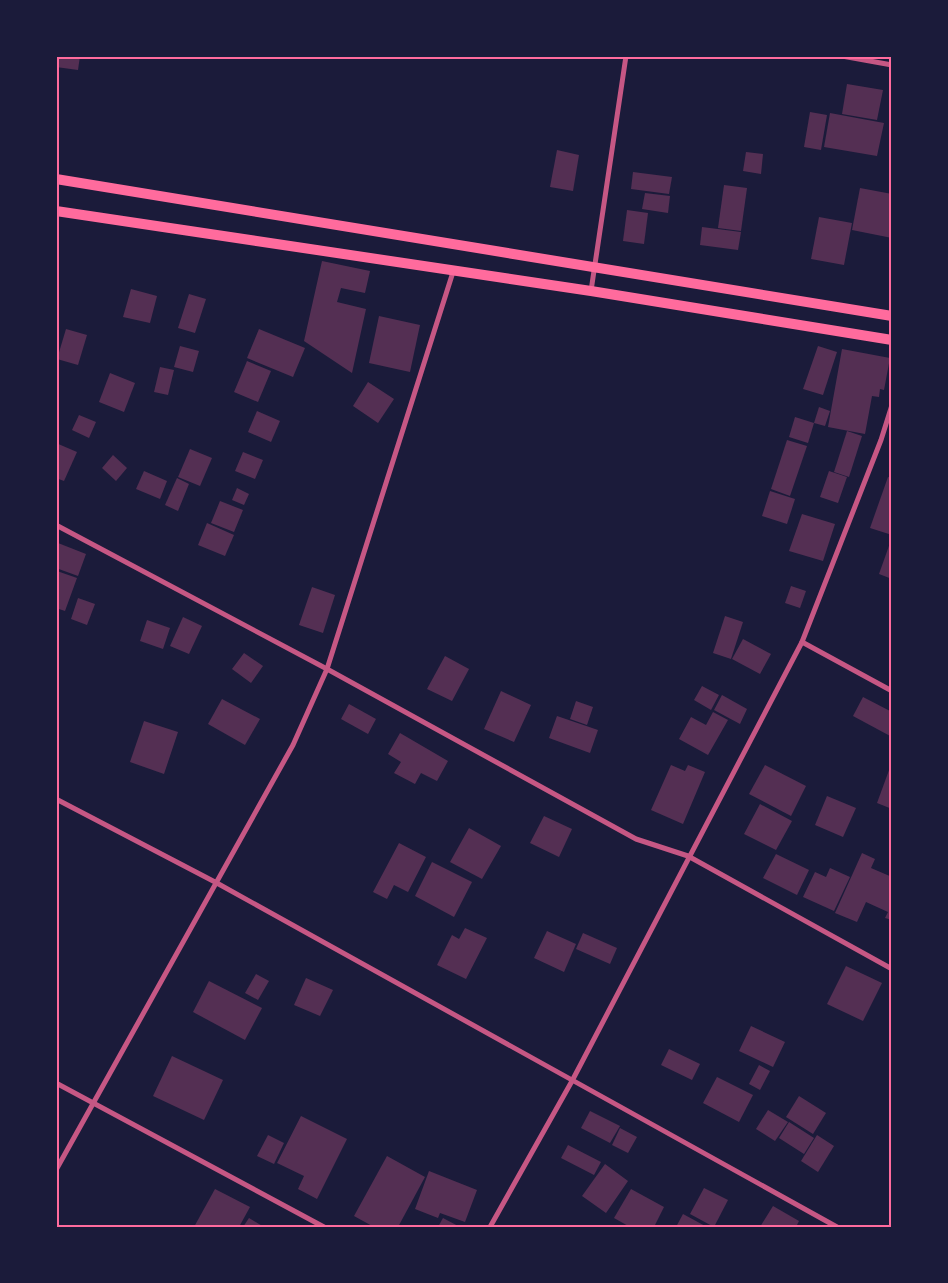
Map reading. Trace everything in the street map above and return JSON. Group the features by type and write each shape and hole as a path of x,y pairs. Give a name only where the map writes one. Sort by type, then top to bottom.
{"main road":[{"path":"56,179 892,316"},
{"path":"56,211 453,272 591,291 892,340"}],"street":[{"path":"591,291 626,56"},
{"path":"842,56 892,65"},
{"path":"56,1170 293,744 327,669 453,272"},
{"path":"490,1227 572,1082 688,856 802,642 881,440 892,405"},
{"path":"56,525 327,669 636,839 688,856 892,969"},
{"path":"802,642 892,691"},
{"path":"56,799 215,882 572,1082 837,1227"},
{"path":"56,1083 324,1227"}],"building":[{"path":"56,56 80,56 78,70 56,67"},
{"path":"847,84 883,90 877,120 842,114"},
{"path":"810,112 827,115 821,150 804,147"},
{"path":"830,113 884,123 877,156 824,147"},
{"path":"557,150 579,155 573,191 550,187"},
{"path":"746,152 763,154 761,174 743,171"},
{"path":"633,172 672,177 669,194 631,189"},
{"path":"724,185 747,188 741,231 718,228"},
{"path":"860,188 892,194 892,238 852,230"},
{"path":"645,193 670,196 668,213 642,209"},
{"path":"627,210 648,213 644,244 623,241"},
{"path":"819,217 852,223 844,265 811,259"},
{"path":"702,227 741,232 738,250 700,245"},
{"path":"322,261 370,271 365,293 341,288 337,302 366,309 352,373 304,341"},
{"path":"131,289 157,296 150,323 123,317"},
{"path":"189,294 206,299 195,333 178,328"},
{"path":"379,316 420,325 410,372 369,363"},
{"path":"66,329 87,335 78,365 57,359"},
{"path":"259,329 305,348 293,377 247,358"},
{"path":"180,346 199,351 193,372 174,367"},
{"path":"818,346 837,352 823,395 803,389"},
{"path":"842,349 890,358 884,390 880,389 879,397 872,396 865,434 828,427"},
{"path":"247,361 271,371 258,402 234,392"},
{"path":"160,367 174,370 168,395 154,392"},
{"path":"110,373 135,383 124,412 99,402"},
{"path":"368,382 394,399 378,423 353,406"},
{"path":"819,407 830,411 825,426 814,423"},
{"path":"257,411 280,421 271,442 248,432"},
{"path":"79,415 96,422 89,438 72,430"},
{"path":"795,417 814,423 808,443 789,437"},
{"path":"847,431 862,436 849,477 834,472"},
{"path":"787,440 807,446 790,496 771,489"},
{"path":"56,443 77,452 64,481 56,478"},
{"path":"190,449 212,458 200,486 178,477"},
{"path":"243,452 263,460 255,479 235,471"},
{"path":"113,455 127,468 116,481 102,468"},
{"path":"144,471 167,481 160,499 136,489"},
{"path":"829,471 847,477 838,503 820,497"},
{"path":"888,477 892,478 892,535 870,528"},
{"path":"177,478 189,484 178,511 165,505"},
{"path":"237,488 249,494 244,505 232,500"},
{"path":"770,491 795,499 787,524 762,516"},
{"path":"220,501 243,510 234,532 211,523"},
{"path":"802,514 835,524 823,561 789,551"},
{"path":"207,523 234,535 225,556 198,545"},
{"path":"58,543 86,554 78,576 56,568"},
{"path":"890,543 892,544 892,579 879,574"},
{"path":"57,571 77,578 65,611 56,608"},
{"path":"791,586 806,591 800,608 785,603"},
{"path":"312,587 335,595 323,633 299,625"},
{"path":"78,598 95,604 87,625 71,619"},
{"path":"725,616 743,622 731,659 713,653"},
{"path":"183,617 202,626 189,654 170,646"},
{"path":"147,620 170,628 163,649 140,641"},
{"path":"743,639 771,654 760,674 732,659"},
{"path":"244,653 263,666 251,683 232,669"},
{"path":"445,656 469,669 452,701 427,689"},
{"path":"702,686 719,695 711,710 694,700"},
{"path":"501,691 531,705 514,742 484,729"},
{"path":"722,695 747,709 740,724 714,710"},
{"path":"863,697 892,712 892,737 853,716"},
{"path":"222,699 260,719 245,745 208,724"},
{"path":"576,701 593,707 587,725 570,719"},
{"path":"349,704 376,719 368,734 341,719"},
{"path":"713,712 728,720 708,755 679,739 691,717 706,725"},
{"path":"557,716 598,730 590,753 549,738"},
{"path":"144,721 178,732 164,774 130,762"},
{"path":"400,733 448,761 437,781 421,773 415,784 394,773 401,762 388,754"},
{"path":"892,762 892,809 877,803"},
{"path":"671,765 685,771 688,765 705,772 683,824 651,810"},
{"path":"765,765 806,786 791,816 749,794"},
{"path":"827,796 856,808 843,837 815,825"},
{"path":"760,804 792,821 776,850 744,834"},
{"path":"544,816 572,829 559,857 530,843"},
{"path":"469,828 501,846 482,879 450,862"},
{"path":"399,843 426,857 408,892 394,885 387,899 373,892"},
{"path":"862,853 875,859 871,868 892,877 892,920 885,918 888,912 866,902 857,922 835,913"},
{"path":"776,854 809,870 797,895 763,878"},
{"path":"432,862 472,882 454,917 415,896"},
{"path":"830,868 850,877 834,911 803,897 815,872 826,877"},
{"path":"465,928 487,938 466,979 437,965 452,935 459,939"},
{"path":"547,931 576,944 564,972 534,958"},
{"path":"583,933 617,948 610,964 576,949"},
{"path":"846,966 882,983 863,1021 827,1004"},
{"path":"256,974 269,981 258,1000 245,993"},
{"path":"306,978 333,990 320,1016 294,1005"},
{"path":"209,981 262,1008 245,1040 193,1012"},
{"path":"751,1026 785,1042 773,1067 739,1051"},
{"path":"669,1049 700,1064 692,1080 661,1065"},
{"path":"172,1056 223,1080 204,1120 153,1096"},
{"path":"759,1065 770,1071 760,1090 749,1084"},
{"path":"717,1077 753,1095 739,1122 703,1103"},
{"path":"799,1096 826,1113 813,1134 786,1117"},
{"path":"768,1110 788,1122 775,1141 756,1129"},
{"path":"590,1111 620,1126 610,1143 581,1128"},
{"path":"301,1116 347,1139 317,1199 298,1189 304,1176 277,1163"},
{"path":"789,1122 814,1138 804,1154 779,1138"},
{"path":"620,1128 637,1137 628,1153 612,1145"},
{"path":"268,1135 284,1143 274,1164 257,1156"},
{"path":"817,1135 834,1146 818,1172 801,1161"},
{"path":"568,1145 601,1162 594,1175 561,1158"},
{"path":"387,1156 425,1177 398,1227 374,1227 354,1216"},
{"path":"605,1164 628,1181 606,1213 582,1196"},
{"path":"429,1171 477,1190 465,1222 440,1213 438,1218 415,1209"},
{"path":"704,1188 728,1200 714,1227 690,1214"},
{"path":"215,1189 250,1207 239,1227 194,1227"},
{"path":"631,1189 664,1207 654,1227 630,1227 614,1218"},
{"path":"773,1206 799,1221 796,1227 760,1227"},
{"path":"683,1214 707,1227 676,1227"},
{"path":"249,1218 264,1227 243,1227"},
{"path":"443,1218 460,1227 438,1227"}]}
